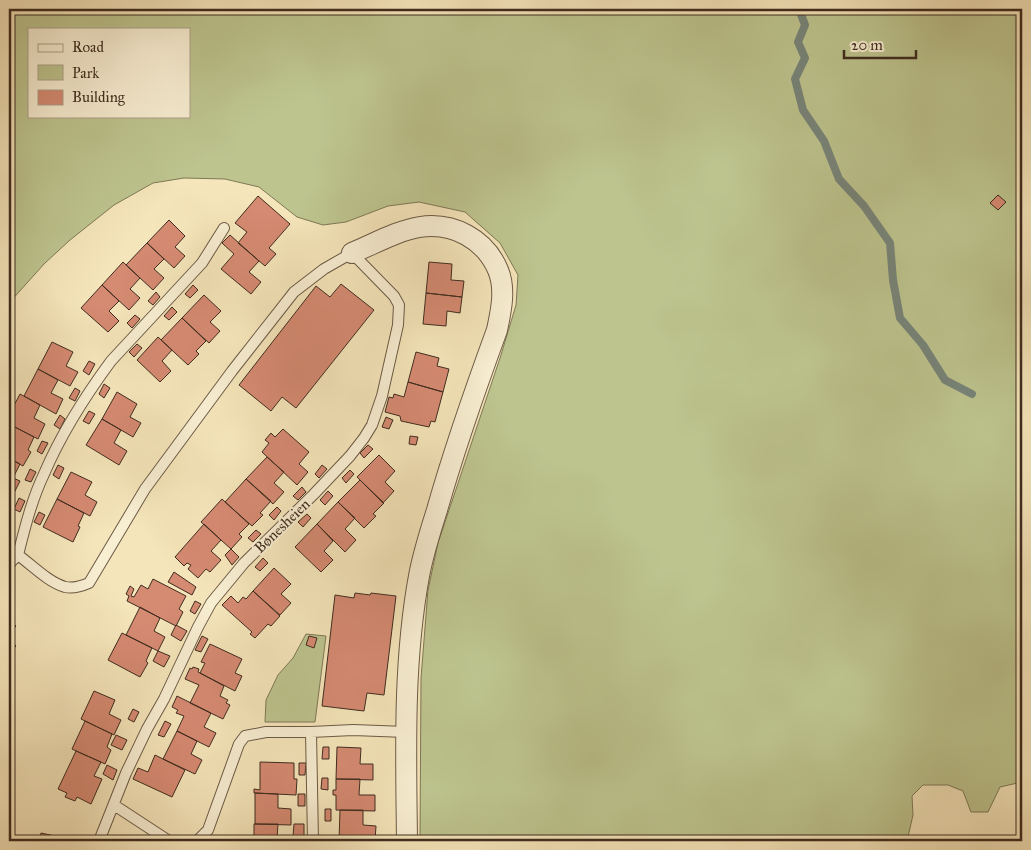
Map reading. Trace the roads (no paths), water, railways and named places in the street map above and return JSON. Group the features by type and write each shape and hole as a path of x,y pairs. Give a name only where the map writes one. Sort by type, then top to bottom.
{"street":[{"path":"352,253 399,232 419,227 450,227 464,233 484,248 499,271 502,288 502,308 497,330 450,466 424,551 411,637 406,732 407,841"}],"lane":[{"path":"9,564 18,555 25,526 44,474 77,413 102,373 111,360 202,263 224,228"},
{"path":"18,555 53,581 66,587 78,587 89,583 145,489 232,371 294,292 324,269 352,253"},
{"name":"Bønesheien","path":"99,841 126,773 147,729 172,685 211,603 244,563 345,461 364,438 372,424 382,396 398,325 399,305 387,288 352,253"},
{"path":"197,841 208,830 238,744 245,736 266,732 353,730 406,732"},
{"path":"311,732 313,841"},
{"path":"114,805 168,841"}],"waterway":[{"path":"799,9 805,25 798,42 805,58 795,79 803,110 824,141 839,179 864,206 890,243 893,280 900,318 923,345 945,380 972,394"}]}
